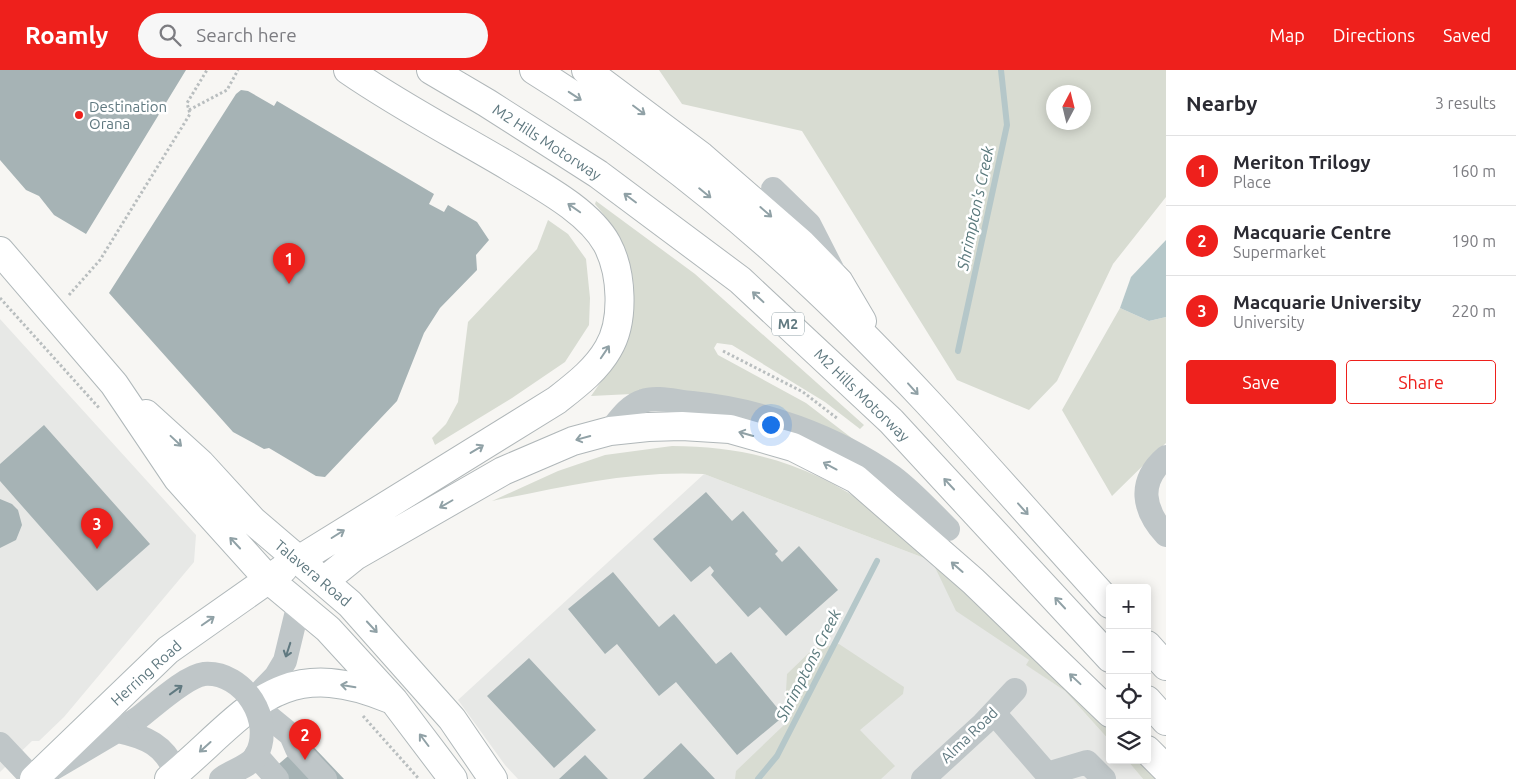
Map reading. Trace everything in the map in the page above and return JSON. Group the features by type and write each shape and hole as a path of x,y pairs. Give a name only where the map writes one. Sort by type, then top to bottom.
{"main road":[{"name":"Herring Road","path":"34,779 168,650 268,579 557,400 586,376 608,349 618,317 620,277 607,243 584,216 541,186 384,94 348,70"},
{"name":"M2 Hills Motorway","path":"431,70 487,103 598,174 740,280 891,422 1106,654"},
{"path":"534,70 648,148 746,226 815,288 880,353 1106,600"},
{"path":"586,70 701,156 801,242 839,282 880,353"},
{"name":"Talavera Road","path":"0,251 114,384 178,479 268,579 328,629 394,701 453,779"},
{"name":"Talavera Road","path":"114,384 200,463 253,522 350,604 452,719 493,779"},
{"path":"299,603 355,556 503,471 572,441 610,431 682,426 730,429 793,447 856,479 973,581 1106,709"},
{"path":"1151,649 1166,666"},
{"path":"173,776 234,721 276,691 295,684 315,682 365,689 394,701"},
{"path":"1151,704 1166,720"},
{"path":"1151,754 1166,769"}],"street":[{"path":"773,189 809,224 839,282"},
{"path":"610,431 632,405 644,400 712,405 744,410 797,428 866,460 892,477 948,529"},
{"path":"1166,457 1154,469 1148,486 1147,501 1153,521 1166,535"},
{"path":"234,721 276,676 284,660 299,603"},
{"path":"0,744 34,779 128,725 194,677 203,674 231,681 258,708 291,735 298,749 325,779"},
{"name":"Alma Road","path":"926,778 994,713 1015,690"},
{"path":"258,708 259,765"},
{"path":"994,713 1033,769 1047,774 1088,762 1104,779"},
{"path":"128,725 160,747 171,760 173,776"},
{"path":"221,779 298,749"}],"path":[{"path":"54,312 100,260 190,114 187,103 207,70"},
{"path":"189,110 227,90 238,70"},
{"path":"723,352 803,392 846,425"},
{"path":"361,715 419,779"}],"shaded area":[{"path":"659,70 1166,70 1166,197 1113,264 1057,381 1029,410 957,380 802,131 682,104"},
{"path":"596,201 695,274 864,425 860,429 825,402 732,345 717,343 714,348 718,355 806,403 853,439 652,393 591,396 621,347 629,324 634,300 633,277 626,253 614,229 595,204"},
{"path":"548,220 568,234 586,259 590,298 589,325 565,362 512,398 435,445 432,438 446,424 458,402 468,322 537,249"},
{"path":"1166,240 1166,317 1149,321 1120,308 1131,277"},
{"path":"1120,308 1149,321 1166,317 1166,443 1112,496 1062,410"},
{"path":"0,319 196,535 194,562 64,717 39,741 32,741 0,772"},
{"path":"672,446 730,450 757,455 810,473 835,485 883,517 932,561 704,474 677,473 624,477 571,485 492,501 558,471 605,455"},
{"path":"704,474 932,561 1030,661 1027,665 1065,691 1106,737 1106,764 1130,764 1143,779 518,779 505,765 458,700"},
{"path":"932,561 1106,724 1106,737 1065,691 1026,665 1029,660 956,611"},
{"path":"839,644 904,687 903,694 860,730 895,766 881,779 735,779 736,771 784,725 787,674 813,649"},
{"path":"1130,764 1146,764 1161,779 1143,779"}],"building":[{"name":"Destination Orana","path":"0,70 186,70 86,234 54,215 39,196 26,190 0,160"},
{"path":"241,90 248,91 274,106 277,101 434,194 429,204 444,212 448,205 477,222 489,240 476,255 477,270 440,308 424,333 397,401 325,477 316,476 269,448 264,449 233,432 109,293 236,94"},
{"path":"44,425 150,544 97,591 0,481 0,464"},
{"path":"706,492 732,521 743,511 778,551 775,554 782,562 799,546 838,590 786,636 760,607 748,617 711,575 714,571 710,566 691,582 653,539"},
{"path":"0,499 12,504 18,510 22,525 16,540 0,548"},
{"path":"613,572 659,627 674,614 716,664 731,652 784,716 737,755 676,682 659,696 617,644 605,654 568,609"},
{"path":"529,658 596,730 554,768 487,696"},
{"path":"307,740 344,779 261,779"},
{"path":"681,743 715,779 643,779"},
{"path":"585,755 608,779 559,779"}],"waterway":[{"name":"Shrimpton's Creek","path":"958,351 1007,125 1001,70"},
{"name":"Shrimptons Creek","path":"758,779 777,756 877,561"}],"place":[{"name":"Destination Orana","path":"79,115"},
{"name":"Meriton Trilogy","path":"289,284"},
{"name":"Macquarie University","path":"97,549"},
{"name":"Macquarie Centre","path":"305,760"}]}
